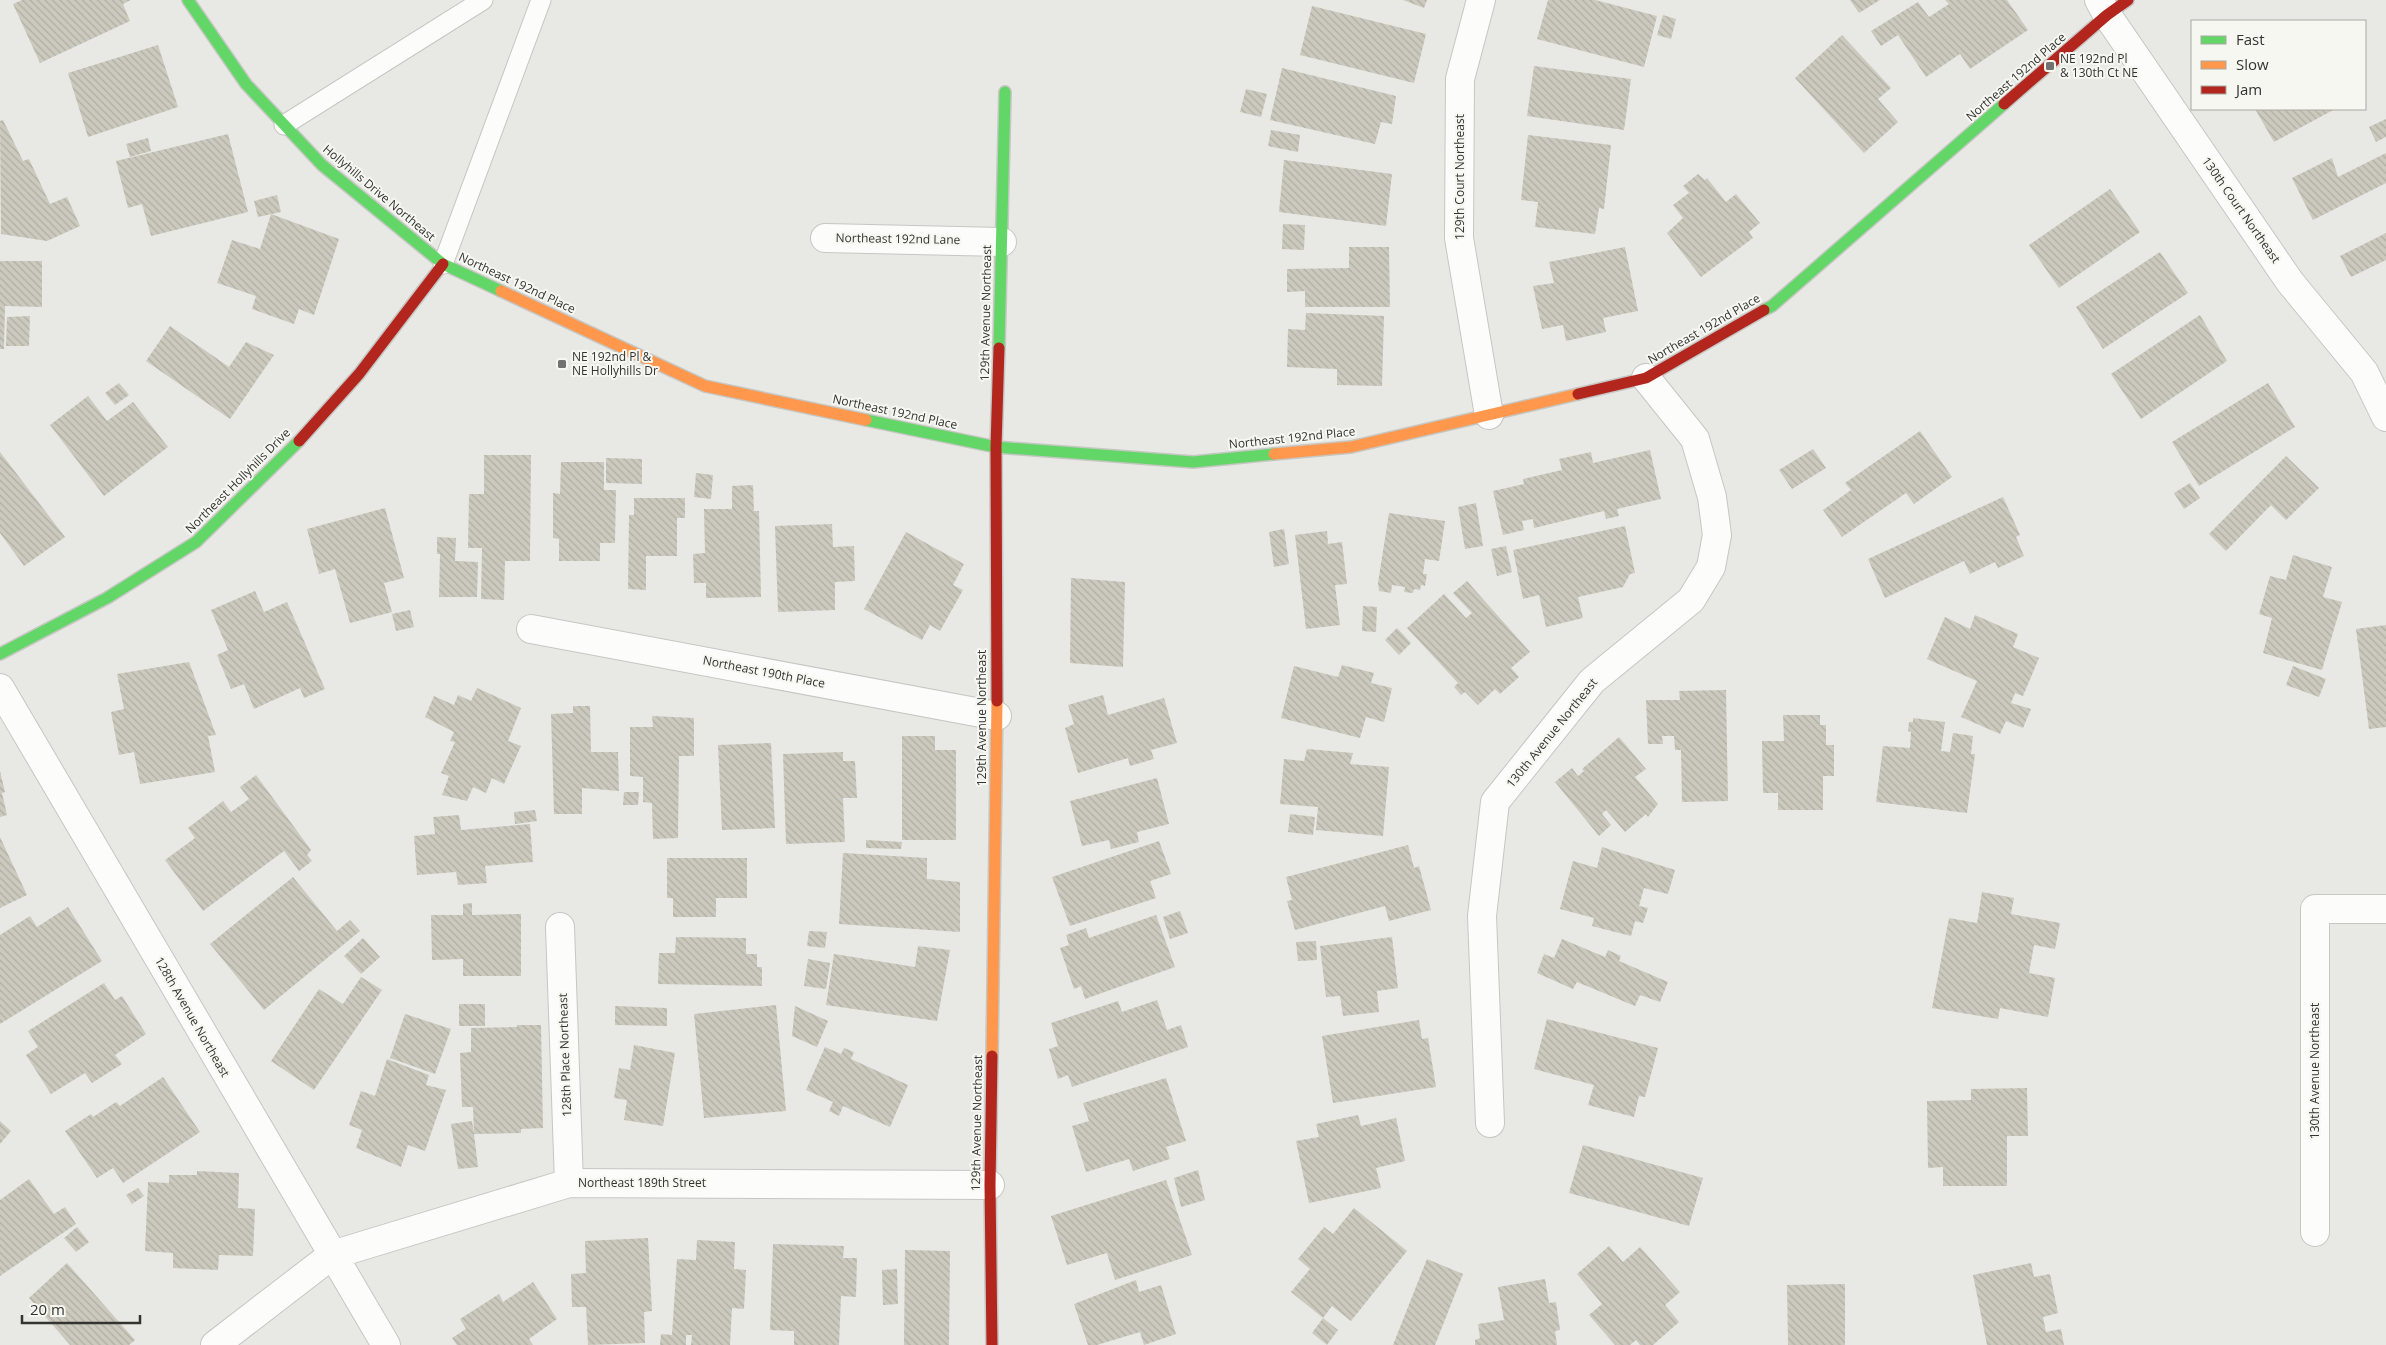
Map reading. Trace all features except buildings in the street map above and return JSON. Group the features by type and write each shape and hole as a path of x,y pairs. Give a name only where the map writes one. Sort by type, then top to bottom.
{"main road":[{"name":"Hollyhills Drive Northeast","path":"188,0 246,84 322,165 443,264"},
{"name":"Northeast 192nd Place","path":"443,264 705,386 996,447 1193,462 1351,447 1646,378 1772,306 2112,5"},
{"name":"129th Avenue Northeast","path":"992,1345 990,1185 997,716 996,447 1005,92"},
{"name":"Northeast Hollyhills Drive","path":"0,654 107,598 196,542 280,461 359,374 443,264"}],"street":[{"name":"129th Court Northeast","path":"1481,0 1460,79 1459,238 1489,415"},
{"name":"130th Court Northeast","path":"2112,5 2290,282 2364,372 2386,416"},
{"name":"Northeast 192nd Lane","path":"825,238 1002,242"},
{"name":"130th Avenue Northeast","path":"1490,1123 1482,916 1495,802 1592,681 1691,600 1711,567 1717,535 1712,497 1695,439 1646,378"},
{"name":"Northeast 190th Place","path":"532,629 997,716"},
{"name":"128th Avenue Northeast","path":"0,688 386,1345"},
{"name":"130th Avenue Northeast","path":"2315,1232 2315,909 2386,909"},
{"name":"128th Place Northeast","path":"560,927 569,1183"},
{"name":"Northeast 189th Street","path":"215,1345 332,1255 569,1183 990,1185"}],"lane":[{"path":"284,125 483,0"},
{"path":"443,264 541,0"}],"traffic: fast":[{"path":"188,0 246,84 322,165 443,264 501,291"},
{"path":"999,348 1005,92"},
{"path":"1764,310 1772,306 2004,104"},
{"path":"866,420 996,447 1193,462 1274,454"},
{"path":"0,654 107,598 196,542 299,441"}],"traffic: slow":[{"path":"501,291 705,386 866,420"},
{"path":"1274,454 1351,447 1578,394"},
{"path":"992,1056 997,701"}],"traffic: jam":[{"path":"2004,104 2107,15 2128,0"},
{"path":"299,441 359,374 443,264"},
{"path":"1578,394 1646,378 1764,310"},
{"path":"997,701 996,447 999,348"},
{"path":"992,1056 990,1185 992,1345"}],"place":[{"name":"NE 192nd Pl & 130th Ct NE","path":"2050,66"},
{"name":"NE 192nd Pl & NE Hollyhills Dr","path":"562,364"}]}
